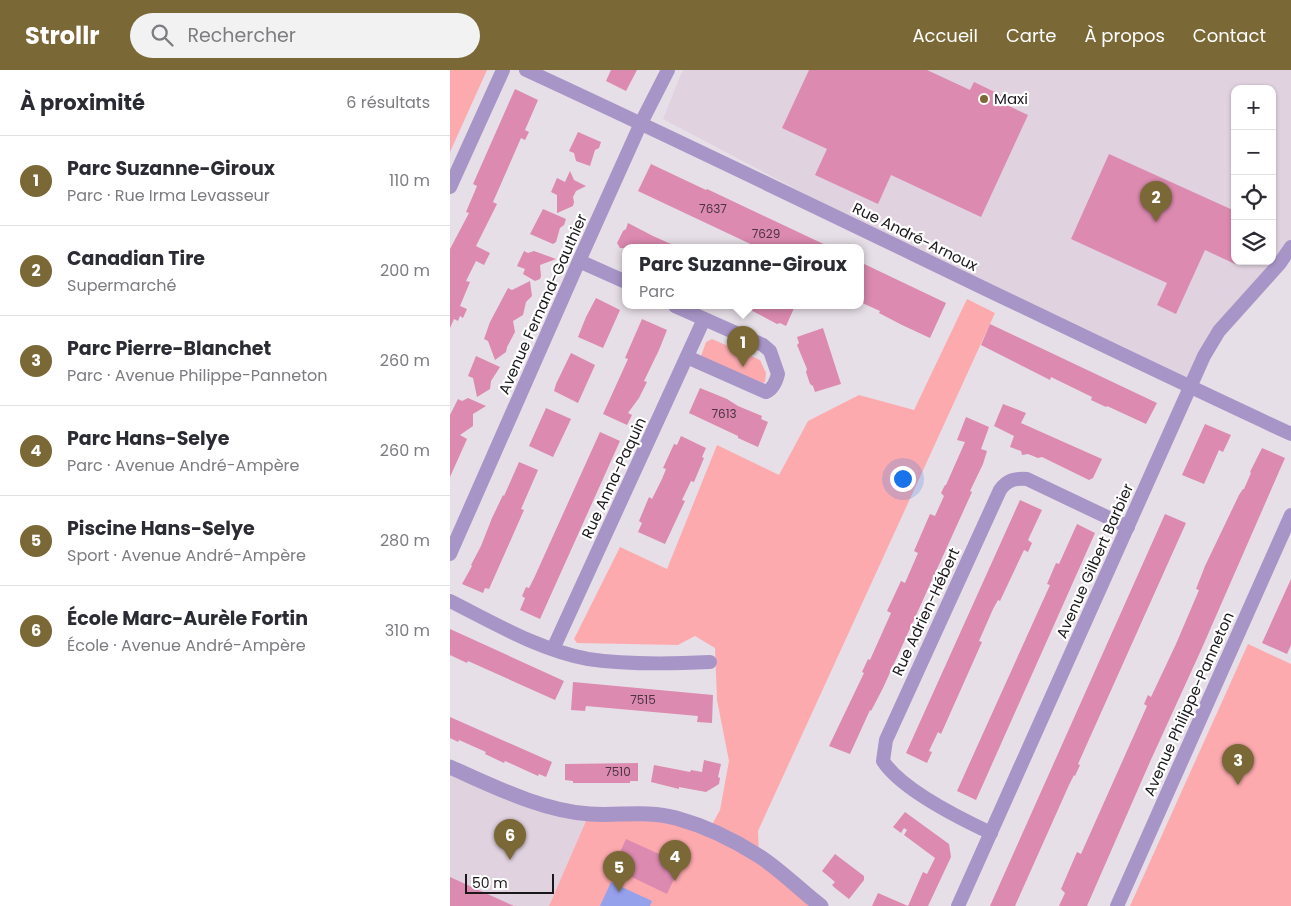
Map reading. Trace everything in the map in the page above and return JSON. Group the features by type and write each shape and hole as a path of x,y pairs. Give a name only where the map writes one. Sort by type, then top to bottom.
{"street":[{"path":"450,187 502,70"},
{"name":"Rue André-Arnoux","path":"526,70 641,123 1291,434"},
{"name":"Avenue Fernand-Gauthier","path":"450,554 641,123 668,70"},
{"name":"Avenue Gilbert Barbier","path":"958,906 1204,356 1219,331 1280,263 1291,247"},
{"path":"579,261 622,280"},
{"path":"681,309 766,348 772,355 778,374 777,381 771,390 766,392 687,357"},
{"name":"Rue Anna-Paquin","path":"553,649 704,320"},
{"name":"Rue Adrien-Hébert","path":"991,833 962,819 897,778 884,761 886,740 1004,484 1019,478 1027,480 1128,527"},
{"name":"Avenue Philippe-Panneton","path":"1117,906 1291,515"},
{"path":"450,601 513,633 553,649 587,658 653,664 710,662"},
{"path":"450,767 496,788 546,806 589,814 645,812 676,818 719,833 759,856 821,906"}],"shaded area":[{"path":"450,70 487,70 450,152"},
{"path":"684,70 1291,70 1291,247 1276,265 1276,85 1231,85 1231,265 1276,265 1239,308 1190,387 982,287 663,119"},
{"path":"967,299 995,313 758,831 759,856 821,906 549,906 589,814 645,812 709,830 720,810 729,761 717,700 715,648 695,636 678,645 577,643 574,639 620,547 667,569 717,445 779,475 808,421 859,395 914,410"},
{"path":"712,339 760,360 766,373 765,382 759,384 701,356 706,342"},
{"path":"1248,644 1291,664 1291,906 1130,906"},
{"path":"450,767 589,814 549,906 450,906"}],"water":[{"path":"611,882 652,901 650,906 600,906"}],"building":[{"path":"611,70 637,70 626,91 606,81"},
{"path":"809,70 927,70 970,90 974,82 1003,96 1000,102 1028,115 981,217 891,175 878,204 815,175 827,149 782,128"},
{"path":"515,89 538,100 525,130 529,132 525,140 521,138 493,202 497,204 476,246 490,253 484,265 476,261 466,281 470,282 460,306 467,309 463,318 460,316 458,321 454,319 450,328 450,249 469,213 466,212 477,186 473,184"},
{"path":"578,132 601,142 599,148 595,150 590,166 576,161 574,153 569,151"},
{"path":"1109,154 1231,209 1231,262 1205,250 1176,314 1157,305 1167,283 1071,239"},
{"path":"651,164 824,244 751,244 638,191"},
{"path":"570,171 574,180 586,186 576,191 573,197 573,206 557,213 557,195 551,192 557,178 565,182"},
{"path":"543,209 566,219 564,225 560,228 556,242 553,244 530,234"},
{"path":"628,223 671,244 622,244 622,248 620,248 617,243"},
{"path":"524,251 528,253 534,251 556,259 540,265 541,276 540,279 535,281 523,274 525,269 517,266"},
{"path":"864,264 946,303 930,338 879,313 880,311 864,304"},
{"path":"530,281 532,296 526,302 523,315 513,321 515,332 506,352 495,360 488,341 484,339 490,322 508,288 512,290"},
{"path":"596,298 620,310 603,348 578,337"},
{"path":"749,309 794,309 786,326 780,323 777,324"},
{"path":"642,319 667,330 644,381 647,382 639,398 628,413 632,415 627,425 603,414 628,359 625,358"},
{"path":"990,324 1157,403 1146,424 1091,400 1092,397 1051,377 1050,380 981,345"},
{"path":"823,328 841,384 815,392 810,384 806,372 807,369 797,345 799,343 797,337"},
{"path":"571,353 595,365 578,403 554,391"},
{"path":"476,356 500,367 491,381 490,389 477,397 473,378 468,376"},
{"path":"700,388 762,416 761,419 768,422 758,447 689,413"},
{"path":"468,398 486,406 473,414 473,426 460,435 467,439 450,477 450,415 458,399 462,401"},
{"path":"1003,404 1026,413 1021,423 1102,459 1093,478 1089,480 1042,457 1038,458 1028,454 1022,455 1021,451 1010,447 1014,436 994,426"},
{"path":"546,408 571,419 553,457 529,446"},
{"path":"966,417 989,427 981,449 987,451 983,464 883,688 870,710 850,754 829,746 891,613 887,611 901,581 905,583 918,553 914,551 930,514 935,516 944,496 941,493 965,442 957,440"},
{"path":"1205,424 1231,435 1223,452 1219,450 1204,484 1182,475"},
{"path":"600,432 620,441 540,619 520,610 525,598 522,596 526,587 529,588 535,576"},
{"path":"681,436 706,448 694,482 691,481 682,500 685,501 665,544 638,532 642,523 639,521 649,497 652,499 662,479 666,469 663,468 674,444 677,445"},
{"path":"1262,448 1285,458 1202,648 1087,906 1059,906 1065,893 1061,889 1077,852 1081,854 1147,706 1144,704 1148,695 1151,697 1176,644 1199,590 1196,589 1205,566 1239,495 1244,489"},
{"path":"519,462 538,470 521,509 524,510 489,589 485,588 483,593 462,584"},
{"path":"1020,500 1042,510 1028,540 1032,543 1028,552 1024,550 1000,601 998,600 993,609 979,641 982,642 941,734 938,732 929,751 932,752 927,763 906,753"},
{"path":"1165,514 1186,523 1078,764 1080,765 1069,785 1015,906 990,906"},
{"path":"1077,524 1095,533 976,800 957,791 1050,585 1047,584 1056,563 1059,564"},
{"path":"1291,579 1291,645 1287,654 1262,643"},
{"path":"450,629 564,681 555,700 468,661 467,663 450,655"},
{"path":"573,682 713,695 712,723 697,722 698,716 586,706 585,711 571,710"},
{"path":"450,717 552,762 546,777 539,774 538,776 505,761 504,763 485,754 486,752 450,738"},
{"path":"704,760 721,764 718,777 720,778 719,784 706,792 679,787 679,789 651,782 654,765 690,772 691,770 702,772"},
{"path":"638,763 638,781 630,781 630,783 573,783 573,781 565,780 565,764"},
{"path":"905,812 949,844 951,857 928,906 908,906 923,872 927,874 935,858 904,835 907,830 904,828 901,833 893,827"},
{"path":"626,839 681,864 667,894 613,868"},
{"path":"835,854 864,876 864,880 849,899 832,885 835,882 822,871"},
{"path":"450,877 514,906 450,906"},
{"path":"878,893 908,906 872,906"}],"place":[{"name":"Maxi","path":"984,99"},
{"name":"Canadian Tire","path":"1156,222"},
{"name":"Parc Suzanne-Giroux","path":"743,367"},
{"name":"Parc Pierre-Blanchet","path":"1238,785"},
{"name":"École Marc-Aurèle Fortin","path":"510,860"},
{"name":"Parc Hans-Selye","path":"675,881"},
{"name":"Piscine Hans-Selye","path":"619,892"}]}
